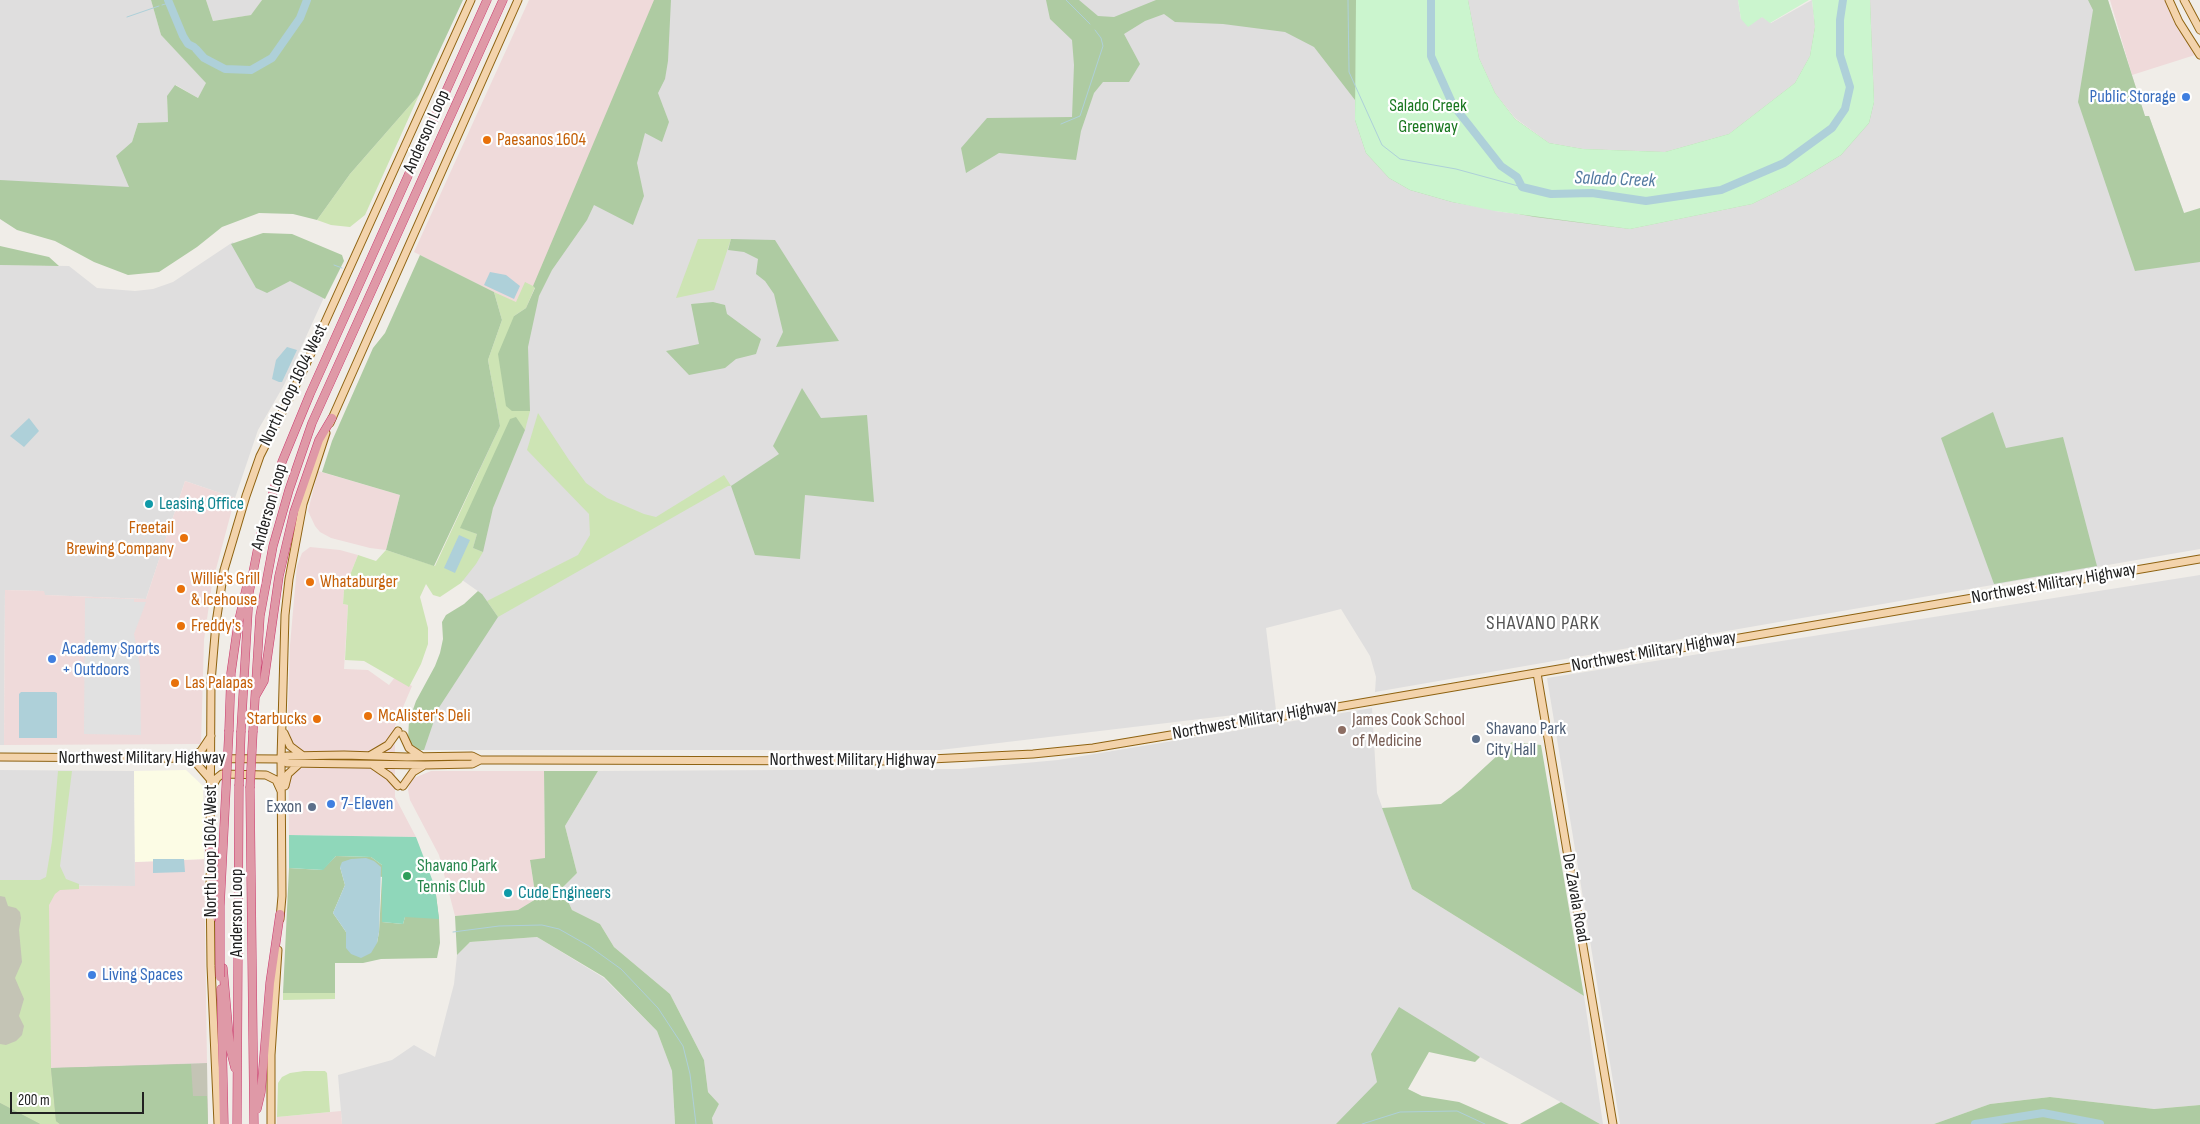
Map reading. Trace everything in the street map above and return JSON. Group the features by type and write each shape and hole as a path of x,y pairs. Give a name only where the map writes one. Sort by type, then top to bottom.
{"highway":[{"name":"Anderson Loop","path":"238,1124 239,786 245,636 254,565 272,494 296,425 487,0"},
{"name":"Anderson Loop","path":"254,1121 250,788 260,616 269,565 289,490 312,423 503,0"},
{"path":"254,699 264,681 279,576 294,512 319,440 332,418"},
{"path":"224,1124 220,906 231,673 244,589 254,565"},
{"path":"210,849 228,1012 230,1048 238,1078"},
{"path":"254,1121 261,1092 270,983 280,914"}],"main road":[{"name":"North Loop 1604 West","path":"218,1124 211,975 210,779 213,657 224,570 260,456 303,371 471,0"},
{"path":"271,1124 271,1055 282,896 284,634 289,578 306,492 332,418 518,0"},
{"path":"2169,0 2179,22 2200,55"},
{"path":"2184,0 2200,30"},
{"name":"Northwest Military Highway","path":"282,759 286,763 299,764 370,764 472,756 480,760 890,762 1033,754 1093,748 2200,559"},
{"name":"De Zavala Road","path":"1537,673 1613,1124"},
{"path":"283,731 290,746 302,755"},
{"path":"370,764 388,775 400,786 424,761 409,748 401,733 388,745 371,755"},
{"path":"210,779 191,758 201,751 211,736"},
{"name":"Northwest Military Highway","path":"0,757 282,759 287,756 302,755 371,755 424,761"},
{"path":"282,799 288,774 299,764"},
{"path":"210,792 214,782 222,774 266,775 276,780 282,799"}],"shaded area":[{"path":"0,0 151,0 161,35 207,83 198,98 176,85 167,97 168,122 138,123 132,142 129,187 0,214"},
{"path":"206,0 262,0 252,15 213,21"},
{"path":"529,0 661,0 526,308 414,252"},
{"path":"661,0 1356,0 1495,211 1630,229 1752,204 1795,183 1841,154 1874,102 1870,0 2108,0 2145,116 2149,116 2200,257 2200,549 1375,692 1376,677 1370,656 1341,609 1266,628 1276,710 940,750 421,750 482,594 455,575 505,358"},
{"path":"1468,0 1738,0 1741,19 1763,17 1771,23 1812,0 1815,27 1810,56 1795,83 1729,134 1665,152 1583,149 1549,143 1515,118 1495,93 1479,58"},
{"path":"2110,0 2166,0 2177,25 2195,55 2132,75"},
{"path":"233,242 240,254 326,293 284,385 258,430 235,498 185,481 146,599 44,595 44,591 5,590 4,745 0,745 0,265 69,266 97,288 135,291 153,289 173,282"},
{"path":"318,471 400,495 386,550 331,538 320,532 308,511"},
{"path":"185,481 235,498 212,584 204,640 201,744 4,745 5,590 44,591 45,595 146,599"},
{"path":"310,547 340,550 358,555 344,590 343,604 348,605 344,669 368,670 389,685 395,677 412,686 395,726 395,797 416,837 289,835 288,707 290,645 297,566 302,553"},
{"path":"2200,575 2200,1105 2154,1109 2050,1097 1990,1104 1934,1124 1620,1124 1547,678"},
{"path":"85,598 134,599 134,602 146,602 134,634 140,666 141,735 84,734"},
{"path":"1372,708 1377,793 1412,889 1584,996 1603,1124 1417,1022 1349,1124 713,1124 712,1118 719,1104 708,1092 704,1060 670,994 614,947 600,924 572,910 562,888 577,873 565,826 598,771 960,769 1058,760"},
{"path":"0,770 134,771 135,886 0,885"},
{"path":"186,770 203,786 204,859 135,862 134,771"},
{"path":"431,771 544,771 545,859 530,861 536,899 518,910 455,916 439,855 410,800 408,790 414,778"},
{"path":"204,859 207,1063 51,1068 44,911 58,886 135,886 135,862"},
{"path":"0,885 44,911 51,1068 207,1063 208,1124 0,1124"},
{"path":"537,937 604,978 657,1031 672,1071 675,1124 342,1124 338,1075 392,1060 414,1045 435,1057 454,984 457,955 470,942"},
{"path":"341,1111 342,1124 277,1124 277,1117"}],"green space":[{"path":"151,0 206,0 213,21 251,15 262,0 463,0 419,95 350,174 317,220 293,214 259,213 222,227 197,247 159,272 128,275 94,262 55,241 17,230 0,219 0,180 129,187 116,156 132,142 138,123 168,122 167,96 175,85 198,98 206,83 161,35"},
{"path":"654,0 671,0 668,61 665,79 658,93 669,122 662,142 645,133 637,163 644,196 633,225 594,205 587,220 552,270 539,296 528,347 530,411 512,411 506,406 498,354 514,316 526,308 535,288 533,286"},
{"name":"Salado Creek Greenway","path":"1046,0 1079,0 1098,16 1114,17 1156,0 1468,0 1479,58 1495,93 1515,119 1549,143 1583,149 1665,152 1729,134 1795,83 1810,56 1815,27 1813,5 1870,0 1874,102 1869,123 1841,155 1795,183 1752,204 1630,229 1535,217 1452,202 1410,190 1389,178 1366,153 1355,120 1355,100 1314,47 1285,32 1223,24 1175,22 1164,14 1145,21 1124,34 1140,64 1129,82 1103,82 1094,93 1081,131 1076,160 999,153 966,173 961,148 987,118 1072,117 1074,65 1072,40 1050,19"},
{"name":"Salado Creek Greenway","path":"1356,0 1468,0 1479,58 1495,93 1515,119 1549,143 1583,149 1665,152 1729,134 1795,83 1810,56 1815,27 1812,0 1870,0 1874,102 1869,123 1841,155 1795,183 1752,204 1630,229 1495,211 1452,202 1410,190 1389,178 1366,153 1355,120"},
{"path":"1738,0 1809,0 1770,23 1762,17 1748,27 1741,19"},
{"path":"2088,0 2108,0 2145,116 2149,116 2184,213 2200,208 2200,262 2135,271 2078,102 2093,10"},
{"path":"419,95 365,215 350,227 331,225 317,220 350,174"},
{"path":"263,233 292,234 342,255 344,261 325,299 290,281 267,293 256,288 231,244"},
{"path":"698,239 731,239 714,290 676,298"},
{"path":"731,239 775,240 839,341 776,347 783,332 774,294 765,281 756,274 758,259 744,252 728,250"},
{"path":"0,246 49,257 59,266 0,265"},
{"path":"420,255 494,292 502,320 488,360 500,426 434,566 386,550 400,495 322,472 332,441 373,348 385,333"},
{"path":"525,282 535,287 526,308 514,316 513,411 530,411 525,430 516,418 461,528 477,534 473,548 483,552 476,564 461,583 440,597 433,595 426,584 420,597 428,628 428,644 421,664 409,687 364,661 345,660 348,605 343,604 344,590 358,555 376,561 386,550 435,566 500,426 488,360 502,320 494,292 516,302"},
{"path":"713,302 725,305 727,314 761,339 756,354 736,359 725,368 689,375 666,351 699,344 691,304"},
{"path":"802,388 821,418 867,415 874,502 805,495 800,559 755,555 731,486 779,454 773,446"},
{"path":"1993,412 2006,448 2063,437 2097,566 1994,584 1941,438"},
{"path":"538,413 586,483 607,498 644,514 656,517 724,475 731,486 498,617 487,601 578,555 590,535 589,514 527,450"},
{"path":"516,417 525,430 493,508 483,552 473,548 477,534 460,528 510,419"},
{"path":"478,591 498,617 438,709 424,750 415,750 408,739 409,721 416,701 440,653 443,639 442,622 446,615 464,604"},
{"path":"1512,742 1541,745 1584,996 1412,889 1382,808 1441,804 1461,789"},
{"path":"58,771 72,771 60,866 66,879 79,884 79,889 60,890 55,894 49,905 51,1068 56,1121 60,1124 40,1124 0,1103 0,1044 6,1045 16,1041 22,1035 24,1026 19,1016 24,999 15,978 22,962 19,930 20,912 16,908 8,906 5,897 0,896 0,880 40,880 46,877 52,841"},
{"path":"544,771 598,771 565,826 577,873 562,888 572,910 600,924 614,947 670,994 704,1060 708,1092 719,1104 712,1118 713,1124 675,1124 672,1071 657,1031 604,977 537,937 470,942 457,955 455,916 518,910 536,899 530,860 545,858"},
{"name":"Shavano Park Tennis Club","path":"289,835 416,837 435,887 439,919 405,917 403,924 382,922 382,865 371,857 336,856 323,870 289,868"},
{"path":"336,856 371,857 382,865 382,877 382,922 403,924 405,917 435,887 440,943 437,958 381,959 363,963 335,963 335,993 283,993 289,868 322,870","holes":["340,867 382,877 377,943 346,943 346,932 333,913 345,885"]},
{"path":"283,993 335,993 335,999 283,1000"},
{"path":"1399,1007 1480,1057 1475,1062 1429,1052 1408,1089 1422,1096 1459,1102 1509,1124 1336,1124 1377,1082 1371,1054"},
{"path":"191,1064 193,1096 207,1096 208,1124 60,1124 56,1121 51,1068"},
{"path":"325,1071 327,1073 330,1112 277,1117 278,1083 282,1077 290,1073"},
{"path":"2050,1097 2154,1109 2200,1105 2200,1124 1934,1124 1990,1104"},
{"path":"1561,1102 1600,1124 1520,1124"},
{"path":"0,1103 40,1124 0,1124"}],"water":[{"path":"490,272 506,275 520,286 514,299 484,285"},
{"path":"287,347 297,350 282,382 279,382 272,379 276,360"},
{"path":"29,418 39,431 24,447 10,436"},
{"path":"459,535 470,540 455,573 444,568"},
{"path":"21,692 57,693 57,738 19,738 19,694"},
{"path":"366,858 374,861 381,867 379,932 377,943 371,953 361,958 351,954 346,948 346,932 333,913 345,885 340,867 342,862"},
{"path":"153,859 184,859 185,872 153,873"}],"waterway":[{"name":"Salado Creek","path":"168,0 183,36 188,44 194,47"},
{"name":"Salado Creek","path":"196,49 204,58 225,69 251,70 272,58 300,18 307,0"},
{"path":"1066,0 1090,24"},
{"path":"1348,0 1349,72 1382,145 1400,159 1456,169 1522,187"},
{"name":"Salado Creek","path":"1431,0 1431,56 1453,105 1501,166 1517,177 1522,187 1551,194 1592,193 1646,201 1721,190 1784,163 1832,128 1845,109 1850,87 1840,55 1840,20 1843,0"},
{"name":"Salado Creek","path":"162,5 169,3"},
{"path":"127,17 159,6"},
{"path":"1061,124 1080,116 1103,46 1101,38 1095,30"},
{"path":"334,265 342,268"},
{"path":"453,932 499,926 542,925 559,929 589,946 621,969 658,1008 683,1046 690,1074 696,1124"},
{"path":"1362,1124 1400,1112 1457,1111 1485,1124"},
{"path":"1975,1124 2043,1113 2100,1124"}],"place":[{"name":"Public Storage","path":"2186,97"},
{"name":"Paesanos 1604","path":"487,140"},
{"name":"Leasing Office","path":"149,504"},
{"name":"Freetail Brewing Company","path":"184,538"},
{"name":"Whataburger","path":"310,582"},
{"name":"Willie's Grill & Icehouse","path":"181,589"},
{"name":"Freddy's","path":"181,626"},
{"name":"Academy Sports + Outdoors","path":"52,659"},
{"name":"Las Palapas","path":"175,683"},
{"name":"McAlister's Deli","path":"368,716"},
{"name":"Starbucks","path":"317,719"},
{"name":"James Cook School of Medicine","path":"1342,730"},
{"name":"Shavano Park City Hall","path":"1476,739"},
{"name":"7-Eleven","path":"331,804"},
{"name":"Exxon","path":"312,807"},
{"name":"Shavano Park Tennis Club","path":"407,876"},
{"name":"Cude Engineers","path":"508,893"},
{"name":"Living Spaces","path":"92,975"}],"district":[{"name":"SHAVANO PARK","path":"1543,624"}]}
